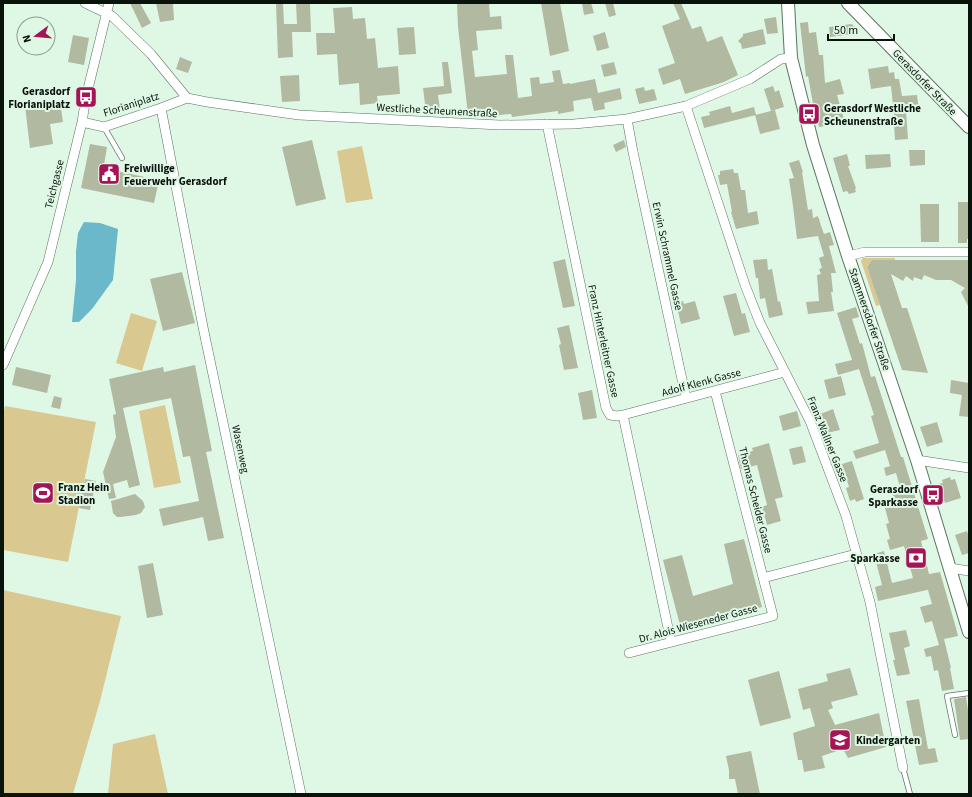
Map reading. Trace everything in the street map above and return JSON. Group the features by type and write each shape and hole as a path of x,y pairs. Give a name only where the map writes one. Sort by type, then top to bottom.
{"main road":[{"name":"Stammersdorfer Straße","path":"788,3 791,58 813,145 848,256 917,460 969,632"},
{"name":"Gerasdorfer Straße","path":"848,3 969,127"}],"street":[{"path":"85,3 112,16 151,54 187,98"},
{"name":"Teichgasse","path":"3,365 48,262 109,3"},
{"name":"Westliche Scheunenstraße","path":"187,98 299,115 500,125 574,124 627,118 686,106 750,79 781,59 791,58"},
{"name":"Florianiplatz","path":"82,122 104,127 187,98"},
{"name":"Franz Wallner Gasse","path":"686,106 745,285 760,323 810,421 846,516 870,602 904,768"},
{"name":"Wasenweg","path":"161,108 203,327 301,794"},
{"name":"Erwin Schrammel Gasse","path":"627,118 686,398"},
{"name":"Franz Hinterleitner Gasse","path":"547,124 606,408 610,415 623,415"},
{"path":"848,256 865,252 969,252"},
{"name":"Adolf Klenk Gasse","path":"623,415 785,372"},
{"name":"Thomas Scheider Gasse","path":"715,390 773,616"},
{"path":"623,415 671,642"},
{"path":"917,460 969,468"},
{"path":"763,578 856,554"},
{"path":"950,568 969,571"},
{"name":"Dr. Alois Wieseneder Gasse","path":"629,653 773,616"}],"lane":[{"path":"104,127 122,158"},
{"path":"955,735 948,696 969,693"},
{"name":"Franz Wallner Gasse","path":"904,768 910,794"}],"shaded area":[{"path":"362,146 373,199 346,203 337,151"},
{"path":"863,258 895,258 895,260 872,260 867,267 880,305 876,306 861,261"},
{"path":"131,313 157,321 142,371 116,363"},
{"path":"165,405 181,483 154,488 139,411"},
{"name":"Franz Hein Stadion","path":"5,406 96,422 68,562 3,550 3,416"},
{"path":"3,590 121,616 100,701 73,794 3,794"},
{"path":"155,734 168,794 108,794 113,744"}],"water":[{"path":"84,222 100,223 118,229 113,280 92,309 79,322 72,322 78,233"}],"building":[{"path":"130,3 140,3 151,23 142,28"},
{"path":"156,3 173,3 174,20 160,22"},
{"path":"276,3 283,3 284,24 297,24 296,3 310,3 311,32 292,32 293,57 278,58"},
{"path":"457,3 489,3 490,17 501,16 502,29 476,31 478,50 472,51 475,77 507,74 505,55 513,55 518,98 532,96 530,78 539,77 540,84 554,82 552,71 560,70 563,84 595,79 598,93 620,88 622,99 604,103 605,109 594,111 591,98 573,101 574,111 558,114 558,111 512,117 511,114 490,116 489,113 468,114 458,27"},
{"path":"541,3 560,3 569,51 550,56"},
{"path":"582,3 591,3 594,13 584,15"},
{"path":"605,3 613,3 616,15 609,17"},
{"path":"673,3 681,3 692,29 701,26 707,42 722,36 738,75 724,82 685,94 680,79 663,85 658,69 675,63 662,26 680,19"},
{"path":"352,7 353,19 365,18 367,39 375,38 378,68 398,66 400,94 377,96 378,103 360,105 359,83 339,85 337,54 317,55 316,33 335,33 333,8"},
{"path":"776,17 778,33 767,34 764,19"},
{"path":"808,22 809,33 816,32 819,55 823,55 825,83 840,79 844,94 837,95 845,123 819,127 808,76 806,77 800,23"},
{"path":"852,24 858,33 830,37 829,27"},
{"path":"414,27 416,54 399,55 397,28"},
{"path":"763,29 766,44 742,49 741,44 738,41 743,34"},
{"path":"605,32 609,48 597,51 593,36"},
{"path":"73,35 89,38 84,65 68,62"},
{"path":"180,57 192,62 188,73 176,69"},
{"path":"442,62 448,62 452,93 438,95 440,110 426,112 423,88 444,86"},
{"path":"614,62 617,74 604,77 601,65"},
{"path":"888,66 889,73 894,72 895,79 899,79 902,96 917,95 919,110 906,111 908,139 895,140 891,86 871,89 868,69"},
{"path":"299,75 300,101 282,102 280,76"},
{"path":"773,86 775,92 779,90 784,107 771,111 764,89"},
{"path":"644,87 645,91 654,89 657,100 639,104 635,89"},
{"path":"60,102 63,122 50,124 53,144 30,148 25,106"},
{"path":"730,106 732,113 754,107 756,115 704,128 701,117 710,115 709,112"},
{"path":"775,110 780,129 760,134 755,115"},
{"path":"312,140 326,199 296,206 282,147"},
{"path":"624,140 626,147 616,152 613,145"},
{"name":"Freiwillige Feuerwehr Gerasdorf","path":"90,144 107,147 104,165 108,166 107,169 159,180 154,203 81,188"},
{"path":"909,150 925,150 925,165 910,166"},
{"path":"847,154 850,166 848,166 856,188 856,192 849,194 847,191 843,192 833,158"},
{"path":"890,154 891,167 866,169 865,155"},
{"path":"799,160 803,172 808,210 812,209 813,218 818,216 824,234 830,232 834,245 829,246 836,273 831,273 833,292 831,292 834,311 808,314 806,302 819,301 817,275 821,274 819,269 822,268 819,258 824,256 818,236 797,239 789,179 794,178 789,163"},
{"path":"733,169 734,173 738,173 741,190 745,190 748,213 757,211 759,224 736,229 731,212 727,184 720,185 718,175 720,175 720,171"},
{"path":"958,202 969,202 969,239 967,239 967,243 958,243"},
{"path":"920,204 939,204 939,242 921,242"},
{"path":"565,259 575,306 563,308 553,262"},
{"path":"767,259 768,270 772,269 778,302 780,301 783,315 769,318 765,298 760,299 758,278 756,278 753,260"},
{"path":"872,260 969,260 969,308 961,292 965,288 951,280 936,280 924,275 922,280 914,277 913,281 906,276 903,281 891,274 902,308 907,308 928,373 902,370 867,267"},
{"path":"182,272 195,323 163,331 150,279"},
{"path":"736,293 742,314 745,313 750,332 734,336 723,296"},
{"path":"683,301 684,304 695,301 700,319 681,324 676,303"},
{"path":"856,307 859,317 852,319 860,344 862,343 871,377 875,376 901,457 903,457 928,539 921,541 929,574 940,572 956,628 958,636 944,639 954,689 942,691 938,670 934,671 931,656 926,657 924,649 939,645 932,621 925,623 920,607 932,604 928,590 878,601 875,587 882,585 874,554 884,551 892,583 913,578 904,546 890,550 887,540 890,539 886,524 889,523 885,508 896,505 891,489 900,487 896,473 886,476 884,468 890,466 885,450 856,459 853,451 879,443 871,416 874,415 859,369 838,375 835,364 852,360 837,313"},
{"path":"569,325 578,368 564,370 559,345 561,344 557,328"},
{"path":"195,365 212,451 206,452 224,538 208,541 203,517 163,526 159,509 199,501 190,456 183,457 171,398 123,408 140,485 129,488 127,480 113,484 116,498 109,499 103,472 116,437 113,415 116,414 109,379 163,367 164,372"},
{"path":"16,367 51,375 47,393 12,385"},
{"path":"841,376 846,395 829,399 824,380"},
{"path":"951,380 969,383 969,417 959,416 962,395 950,393"},
{"path":"592,390 597,418 583,420 578,393"},
{"path":"54,396 62,398 60,409 51,407"},
{"path":"833,409 840,430 827,433 820,414"},
{"path":"797,411 801,426 783,431 779,416"},
{"path":"937,422 943,442 927,447 920,427"},
{"path":"769,443 783,497 775,499 781,521 767,525 762,507 767,505 757,465 741,469 738,455 753,451 752,448"},
{"path":"802,446 806,462 793,465 789,449"},
{"path":"852,461 864,499 856,502 855,499 850,501 846,488 849,487 842,464"},
{"path":"950,477 951,480 955,479 961,498 945,503 939,484 943,483 942,480"},
{"path":"85,479 96,481 90,510 79,508"},
{"path":"135,494 143,501 145,507 141,513 117,517 113,513 111,501"},
{"path":"967,531 969,537 969,553 962,555 955,535"},
{"path":"744,539 762,607 681,629 663,560 682,555 693,596 733,584 724,544"},
{"path":"153,563 163,615 147,618 138,566"},
{"path":"906,630 910,646 904,648 910,674 897,676 889,633"},
{"name":"Kindergarten","path":"850,668 858,695 831,702 833,708 828,710 835,725 879,713 886,747 848,758 843,749 822,756 825,768 804,772 802,760 798,760 793,733 815,726 810,708 803,710 798,689 828,681 826,674"},
{"path":"779,671 791,718 760,726 748,680"},
{"path":"966,697 969,717 969,739 960,740 954,699"},
{"path":"919,699 928,749 935,748 938,762 919,765 906,701"},
{"path":"751,751 760,794 738,794 735,779 729,779 726,756"}],"place":[{"name":"Gerasdorf Florianiplatz","path":"86,97"},
{"name":"Gerasdorf Westliche Scheunenstraße","path":"809,114"},
{"name":"Freiwillige Feuerwehr Gerasdorf","path":"109,174"},
{"name":"Franz Hein Stadion","path":"43,493"},
{"name":"Gerasdorf Sparkasse","path":"933,495"},
{"name":"Sparkasse","path":"916,558"},
{"name":"Kindergarten","path":"840,740"}]}
